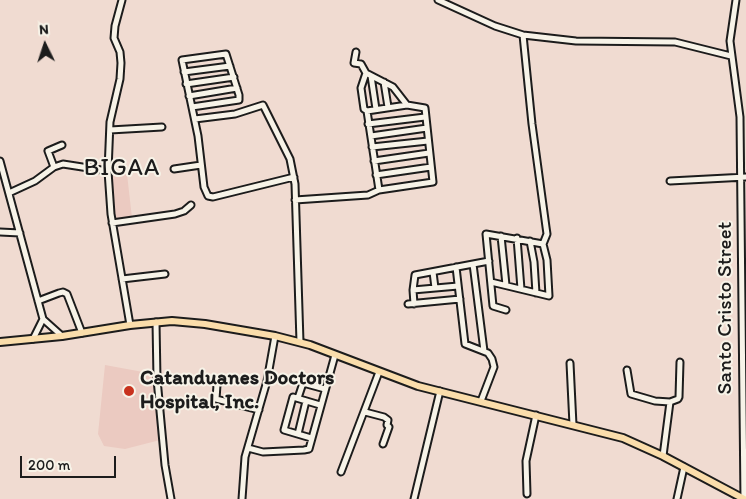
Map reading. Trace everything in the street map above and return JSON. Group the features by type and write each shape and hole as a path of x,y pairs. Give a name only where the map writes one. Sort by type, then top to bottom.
{"main road":[{"path":"0,342 33,340 156,322 192,322 275,336 300,342 418,386 622,438 663,456 744,499"}],"street":[{"path":"122,0 114,38 120,52 121,63 120,79 110,122 108,171 112,223 130,325"},
{"path":"438,0 495,26 523,35 576,41 675,42 731,56"},
{"name":"Santo Cristo Street","path":"736,0 730,41 731,56 743,117 744,499"},
{"path":"492,282 549,296 544,244 547,234 532,124 523,35"},
{"path":"356,52 354,64 361,64 368,75 376,109"},
{"path":"242,111 226,54 182,60 198,136 204,187 208,196 213,197 294,177"},
{"path":"184,72 230,66"},
{"path":"368,75 393,87 406,105"},
{"path":"368,75 361,88 364,109 367,111 379,190"},
{"path":"186,84 234,77"},
{"path":"384,82 388,107"},
{"path":"189,96 237,88"},
{"path":"192,107 239,100"},
{"path":"195,119 242,111 264,105 290,159 294,177 300,342"},
{"path":"295,200 368,195 379,190 433,182 424,108 406,105 367,111"},
{"path":"368,124 425,117"},
{"path":"110,130 162,127"},
{"path":"370,136 427,128"},
{"path":"372,148 428,141"},
{"path":"54,167 48,151 62,146"},
{"path":"374,161 430,153"},
{"path":"0,161 43,319 62,336"},
{"path":"9,193 35,181 54,167 62,164 108,171"},
{"path":"174,169 201,165"},
{"path":"376,175 431,167"},
{"path":"670,180 744,177"},
{"path":"112,223 175,214 192,205"},
{"path":"0,232 20,233"},
{"path":"506,310 494,306 486,234 544,244"},
{"path":"501,236 506,285"},
{"path":"517,238 521,289"},
{"path":"530,241 534,262 536,293"},
{"path":"460,300 411,304 414,275 489,261"},
{"path":"473,264 484,351"},
{"path":"456,268 465,344 484,351 492,359 494,367 481,401"},
{"path":"434,272 435,288"},
{"path":"122,278 165,274"},
{"path":"413,290 458,286"},
{"path":"38,301 59,292 67,294 82,333"},
{"path":"33,340 43,319"},
{"path":"156,322 157,379 164,457 171,499"},
{"path":"242,499 244,465 268,381 275,336"},
{"path":"248,448 263,452 308,449 335,355"},
{"path":"627,370 631,394 647,399 670,402 678,399 679,396 680,362"},
{"path":"570,364 573,426"},
{"path":"341,472 379,372"},
{"path":"298,398 303,383 325,389"},
{"path":"217,385 216,399 260,410"},
{"path":"414,499 440,391"},
{"path":"311,438 284,430 293,397 320,405"},
{"path":"298,434 306,401"},
{"path":"663,456 670,402"},
{"path":"365,412 384,417 388,420 387,425 389,427 383,444"},
{"path":"527,494 526,460 536,416"},
{"path":"677,499 684,468"}],"shaded area":[{"path":"111,174 127,174 132,218 114,221"},
{"path":"105,365 154,374 160,440 125,449 104,446 98,434"}],"place":[{"name":"Catanduanes Doctors Hospital, Inc.","path":"129,391"}],"district":[{"name":"BIGAA","path":"122,169"}]}
